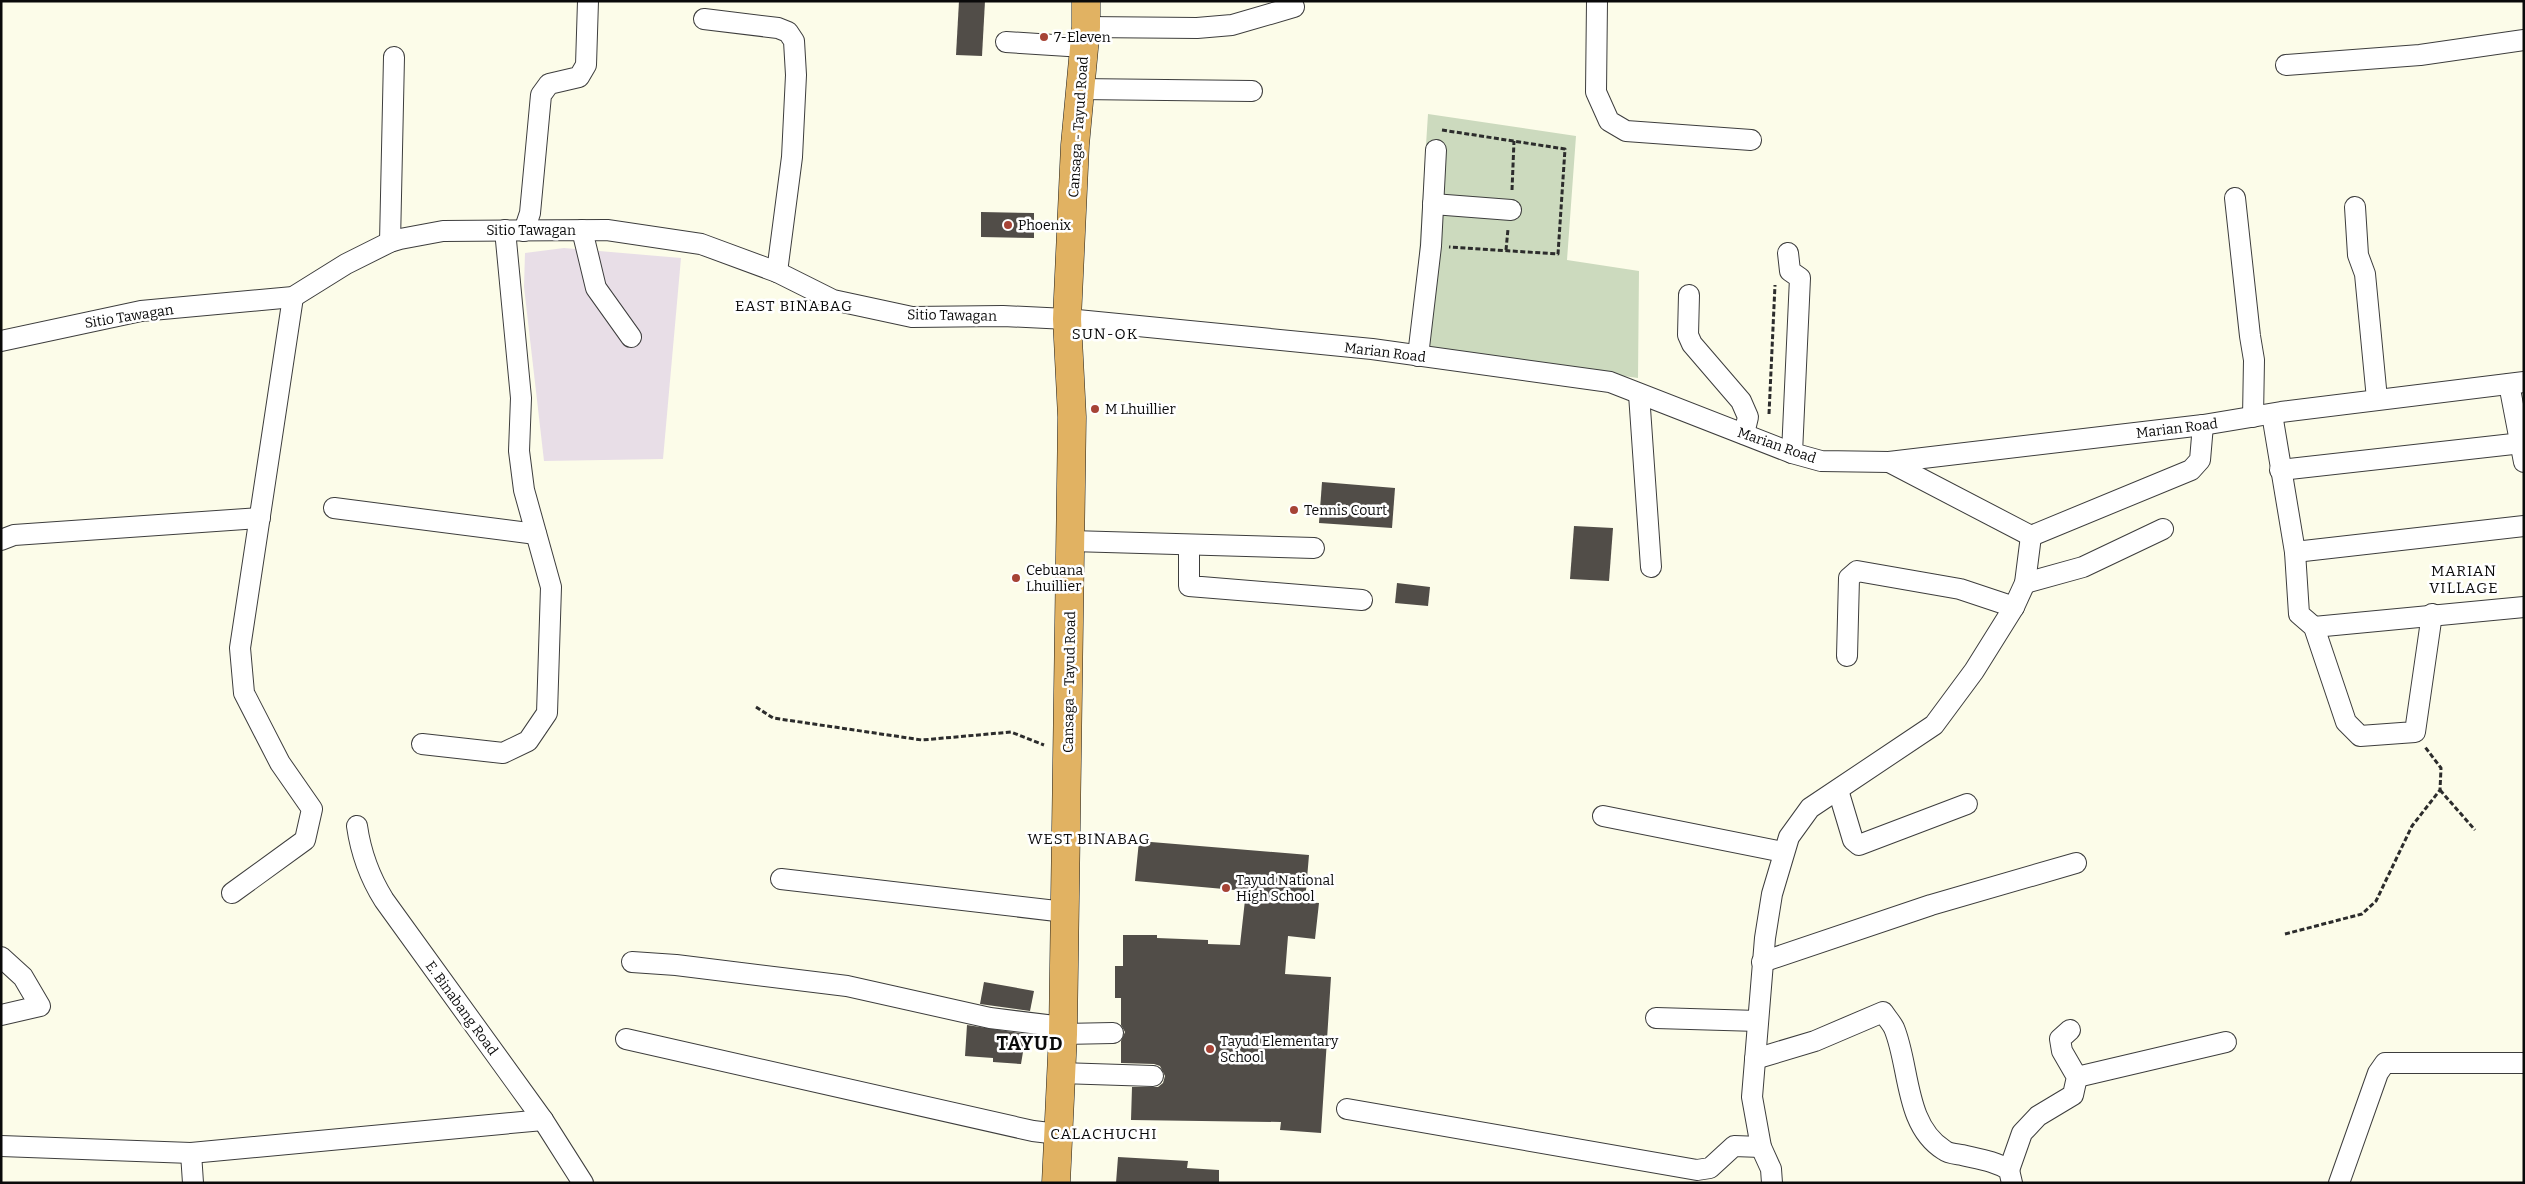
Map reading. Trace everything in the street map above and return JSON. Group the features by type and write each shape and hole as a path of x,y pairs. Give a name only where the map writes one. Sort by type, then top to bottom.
{"highway":[{"name":"Cansaga - Tayud Road","path":"1056,1183 1063,1030 1071,541 1072,417 1067,319 1079,89 1085,25"}],"street":[{"path":"422,744 503,753 528,741 547,713 551,588 524,490 519,451 521,398 514,231 530,213 541,95 549,84 580,77 586,65 588,1"},
{"path":"1597,1 1596,92 1609,121 1626,131 1751,140"},
{"path":"1006,42 1085,25 1198,28 1232,25 1294,7"},
{"path":"704,19 778,28 788,32 794,41 796,74 792,157 777,272"},
{"path":"2286,65 2420,55 2524,40"},
{"path":"390,242 394,57"},
{"path":"1079,89 1252,91"},
{"path":"1418,356 1431,246 1436,150"},
{"path":"2235,198 2250,336 2262,415 2280,470 2294,552 2299,614 2314,627 2346,722 2360,736 2415,732 2432,614"},
{"path":"1433,204 1511,210"},
{"path":"2355,207 2358,255 2366,274 2377,399"},
{"path":"582,230 596,288 631,337"},
{"name":"Sitio Tawagan","path":"1,341 141,311 293,298 346,264 390,242 443,231 607,230 701,244 777,272 833,300 912,317 1067,319"},
{"path":"1792,453 1793,267"},
{"path":"1689,295 1688,335 1692,344 1741,401 1748,417 1744,434"},
{"path":"232,892 305,840 312,809 280,763 244,693 240,648 293,298"},
{"name":"Marian Road","path":"1067,319 1418,356 1610,382 1792,453 1821,461 1889,462 2204,426 2262,415 2377,399 2516,383"},
{"path":"2280,470 2523,453 2516,383"},
{"path":"1639,394 1651,568"},
{"path":"1889,462 2031,536 2191,470 2200,460 2204,426"},
{"path":"334,508 536,534"},
{"path":"1,540 14,535 260,518"},
{"path":"2294,552 2524,526"},
{"path":"2025,583 2084,567 2163,530"},
{"path":"1772,1183 1771,1169 1760,1147 1752,1097 1762,962 1772,894 1789,837 1810,808 1934,725 1974,671 2014,607 2025,583 2031,536"},
{"path":"1071,541 1189,546 1314,548"},
{"path":"1189,546 1189,586 1362,600"},
{"path":"1847,656 1849,578 1857,571 1960,589 2014,607"},
{"path":"2314,627 2432,614 2524,607"},
{"path":"1838,790 1853,840 1859,845 1967,804"},
{"path":"1603,816 1783,852"},
{"name":"E. Binabang Road","path":"357,826 361,851 370,876 384,900 543,1120 583,1183"},
{"path":"1762,962 1931,905 2076,863"},
{"path":"781,879 1065,912"},
{"path":"1,957 23,978 40,1006 1,1015"},
{"path":"632,962 676,965 847,986 990,1018 1063,1030 1113,1034"},
{"path":"1755,1059 1815,1041 1883,1012 1893,1027 1902,1053 1908,1087 1920,1121 1932,1139 1945,1151 1998,1163 2011,1177"},
{"path":"1656,1018 1758,1021"},
{"path":"2011,1177 2022,1133 2038,1116 2073,1095 2077,1078 2062,1051 2060,1039 2070,1030"},
{"path":"626,1039 1033,1131 1058,1134"},
{"path":"2077,1078 2226,1042"},
{"path":"2339,1183 2378,1073 2385,1062 2524,1063"},
{"path":"1060,1073 1153,1076"},
{"path":"1347,1108 1697,1170 1710,1168 1734,1146 1760,1147"},
{"path":"1,1146 190,1153 543,1120"},
{"path":"190,1153 193,1183"}],"path":[{"path":"1768,444 1774,288 1779,275 1793,267"},
{"path":"756,706 773,718 922,740 957,735 1011,732 1068,754"},
{"path":"2285,934 2362,914 2376,901 2412,826 2440,790 2441,768 2415,732"},
{"path":"2440,790 2475,830"}],"shaded area":[{"path":"564,248 681,258 663,459 544,461 524,287 525,253"}],"green space":[{"path":"1428,114 1576,136 1567,260 1639,271 1638,378 1413,347"}],"building":[{"path":"959,1 985,1 982,56 956,55"},
{"name":"Phoenix","path":"981,212 1034,213 1034,238 981,237"},
{"path":"1322,482 1395,488 1392,528 1319,523"},
{"path":"1574,526 1613,528 1609,581 1570,579"},
{"path":"1397,583 1430,587 1428,606 1395,603"},
{"name":"Tayud Elementary School","path":"1139,841 1309,855 1305,902 1319,903 1315,939 1288,936 1285,974 1331,977 1321,1133 1280,1130 1281,1122 1131,1120 1132,1087 1158,1087 1163,1083 1165,1076 1160,1066 1154,1064 1121,1063 1121,1041 1125,1032 1121,1025 1121,998 1115,998 1115,966 1123,966 1123,935 1157,935 1157,938 1208,940 1208,944 1240,945 1246,891 1135,881"},
{"path":"984,982 1034,991 1030,1011 980,1004"},
{"path":"967,1025 1026,1034 1021,1064 993,1062 993,1058 965,1056"},
{"path":"1118,1157 1188,1161 1187,1168 1219,1170 1219,1183 1116,1183"}],"place":[{"name":"7-Eleven","path":"1044,37"},
{"name":"Phoenix","path":"1008,225"},
{"name":"M Lhuillier","path":"1095,409"},
{"name":"Tennis Court","path":"1294,510"},
{"name":"Cebuana Lhuillier","path":"1016,578"},
{"name":"Tayud National High School","path":"1226,888"},
{"name":"Tayud Elementary School","path":"1210,1049"}],"district":[{"name":"EAST BINABAG","path":"794,306"},
{"name":"SUN-OK","path":"1105,334"},
{"name":"MARIAN VILLAGE","path":"2464,580"},
{"name":"WEST BINABAG","path":"1089,839"},
{"name":"TAYUD","path":"1030,1043"},
{"name":"CALACHUCHI","path":"1104,1134"}]}
